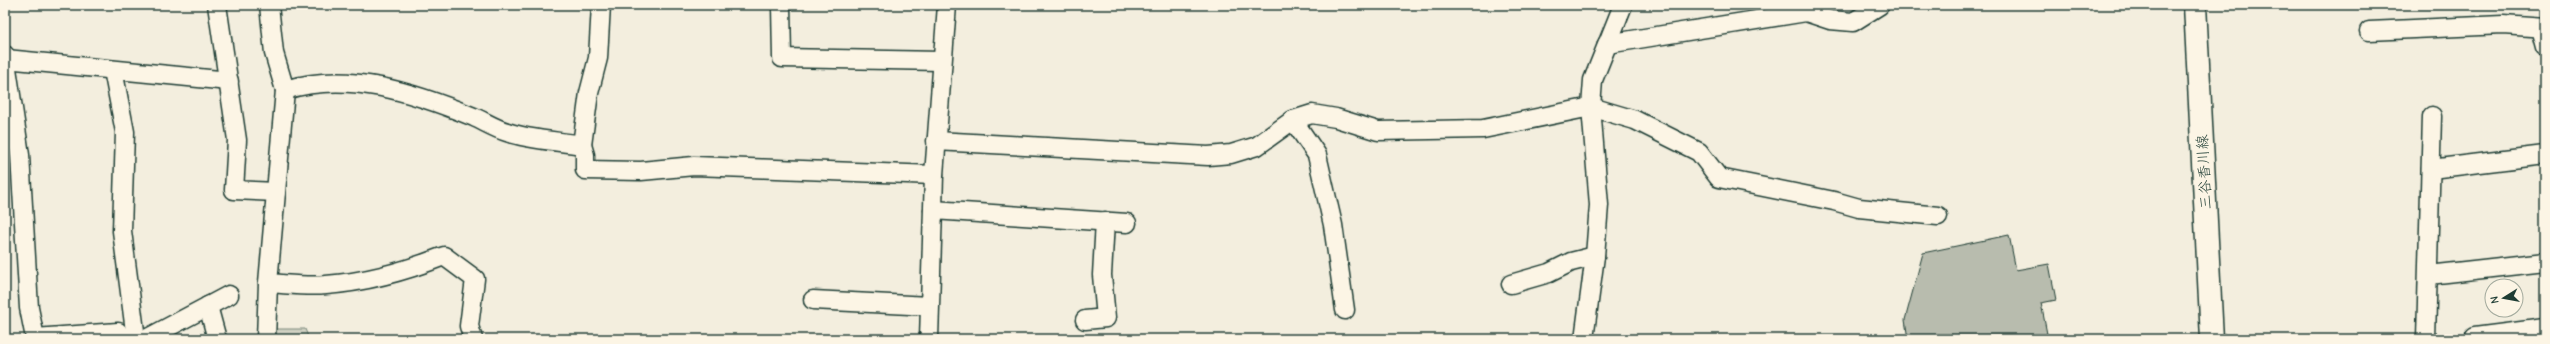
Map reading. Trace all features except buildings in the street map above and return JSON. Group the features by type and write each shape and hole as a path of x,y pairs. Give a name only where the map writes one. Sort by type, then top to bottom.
{"main road":[{"name":"三谷香川線","path":"2195,5 2212,339"},
{"path":"2475,339 2545,330"}],"street":[{"path":"217,5 237,140 234,190 276,192"},
{"path":"266,339 268,283 286,90 274,53 269,5"},
{"path":"601,5 598,58 589,93 582,145 585,155 586,170 641,171 694,166 934,175"},
{"path":"781,5 782,58 941,61"},
{"path":"929,339 934,175 946,5"},
{"path":"1584,339 1595,256 1599,205 1591,107 1593,80 1623,5"},
{"path":"1607,44 1806,12 1830,20 1853,22 1880,5"},
{"path":"2369,31 2495,25 2542,28 2545,47"},
{"path":"121,339 118,332 35,338 29,308 20,155 5,57 113,70 229,81"},
{"path":"113,70 125,132 122,231 136,339"},
{"path":"286,90 305,84 345,83 388,87 473,117 508,133 582,145"},
{"path":"936,141 1208,156 1231,154 1257,146 1293,120 1312,114 1336,118 1378,131 1483,129 1591,107 1635,120 1699,152 1719,178 1834,201 1859,208 1938,216"},
{"path":"2426,339 2429,275 2432,116"},
{"path":"1293,120 1317,155 1333,225 1345,310"},
{"path":"2431,169 2545,155"},
{"path":"933,210 1127,222"},
{"path":"1085,320 1106,318 1102,275 1105,221"},
{"path":"268,283 325,285 375,278 413,268 444,256 475,279 469,326 473,339"},
{"path":"1511,284 1595,256"},
{"path":"2429,275 2545,262"},
{"path":"146,339 229,295"},
{"path":"813,300 929,306"},
{"path":"208,306 217,339"}],"shaded area":[{"path":"270,329 305,329 309,339 269,339"}]}
